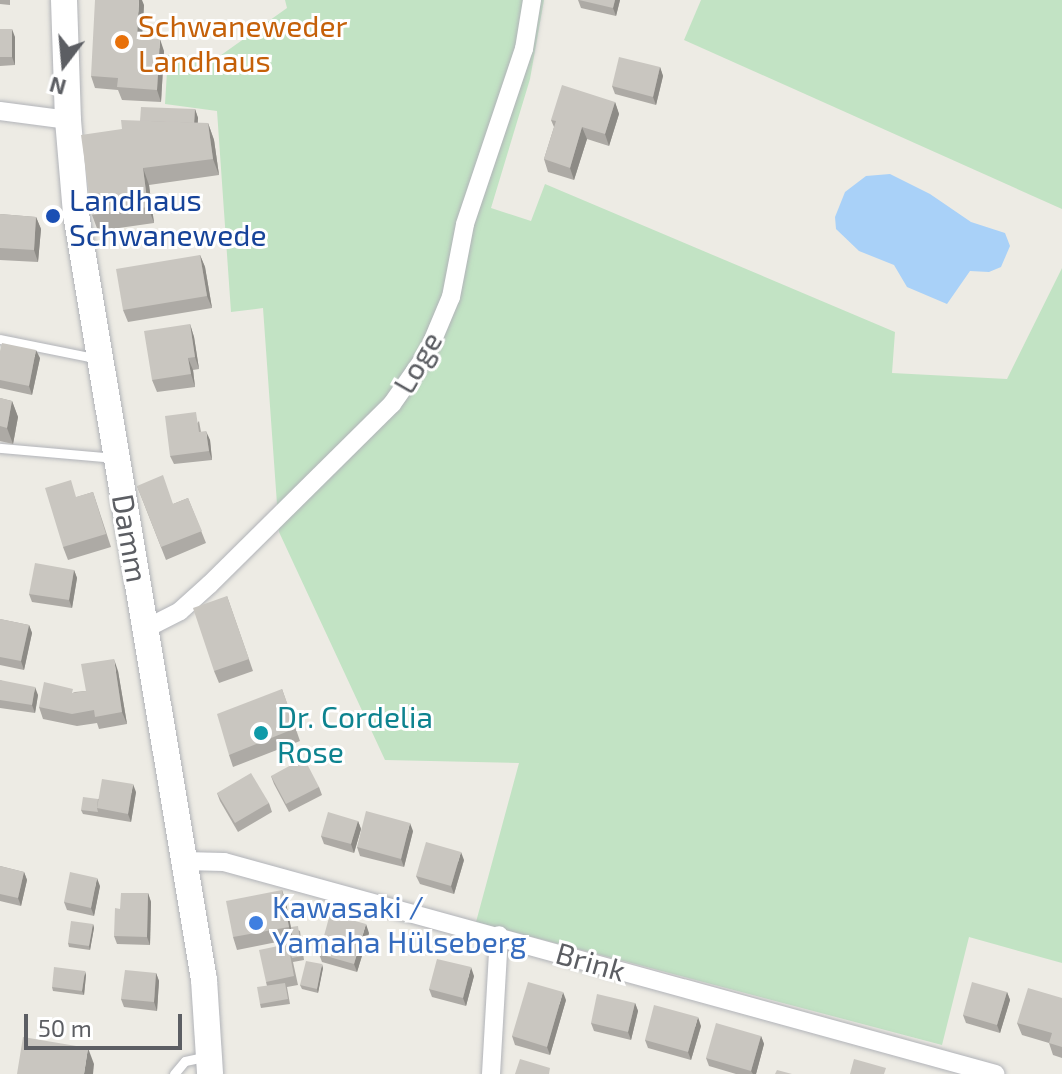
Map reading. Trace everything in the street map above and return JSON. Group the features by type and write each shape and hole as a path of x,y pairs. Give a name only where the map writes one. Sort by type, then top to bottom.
{"main road":[{"name":"Damm","path":"64,0 68,120 78,226 204,980 210,1065"}],"street":[{"name":"Loge","path":"147,628 180,611 210,584 392,404 427,354 451,297 465,224 524,49 532,0"},
{"path":"0,111 68,120"},
{"name":"Brink","path":"184,861 224,862 499,935 995,1074"},
{"path":"491,1074 499,935"}],"lane":[{"path":"0,339 100,359"},
{"path":"0,448 117,458"},
{"path":"174,1074 185,1061 210,1065"}],"green space":[{"path":"285,0 544,0 530,79 491,208 531,221 545,184 895,332 892,373 1007,379 1062,268 1062,963 969,937 942,1045 476,922 519,763 385,760 279,532 263,308 231,312 217,111 165,104 168,55 217,58 287,8"},
{"path":"701,0 1062,0 1062,209 684,40"}],"water":[{"path":"890,174 930,194 971,222 1005,233 1010,246 1001,267 989,272 970,271 947,304 907,287 894,265 859,251 836,229 835,217 845,192 866,176"}],"building":[{"path":"95,0 139,0 137,38 160,39 157,90 117,87 118,78 91,76"},
{"path":"579,0 615,0 613,8"},
{"path":"0,29 12,29 12,57 0,57"},
{"path":"619,57 660,67 653,97 612,86"},
{"path":"562,85 615,102 605,134 582,127 570,168 544,159 556,121 551,120"},
{"path":"141,107 195,109 194,123 140,121"},
{"path":"121,120 208,123 213,159 143,168 148,207 92,215 81,135 122,129"},
{"path":"0,214 36,217 34,250 0,248"},
{"path":"200,255 207,296 123,310 116,269"},
{"path":"190,324 195,357 188,358 191,374 152,380 144,331"},
{"path":"2,343 36,350 29,386 0,380"},
{"path":"0,398 12,401 7,428 0,426"},
{"path":"196,412 199,432 206,431 209,451 170,456 165,416"},
{"path":"163,475 173,504 188,498 202,531 161,547 137,486"},
{"path":"71,480 76,497 93,492 106,534 63,547 45,488"},
{"path":"35,563 74,570 69,600 29,594"},
{"path":"227,596 249,659 214,671 193,608"},
{"path":"0,619 29,625 21,661 0,657"},
{"path":"114,659 122,712 95,717 94,710 72,714 39,707 44,682 73,689 72,693 86,691 81,664"},
{"path":"0,680 35,687 32,705 0,700"},
{"name":"Dr. Cordelia Rose","path":"282,689 296,728 229,755 217,714"},
{"path":"304,758 319,787 286,804 271,776"},
{"path":"251,773 269,803 235,823 217,793"},
{"path":"102,779 133,784 128,814 97,808"},
{"path":"83,797 98,799 98,812 81,810"},
{"path":"366,811 410,823 401,859 357,847"},
{"path":"328,812 358,821 351,844 321,836"},
{"path":"426,842 461,852 451,886 416,876"},
{"path":"0,866 24,872 18,898 0,894"},
{"path":"70,872 97,878 91,908 64,902"},
{"path":"282,890 289,927 233,937 226,901"},
{"path":"121,893 148,893 147,937 114,936 115,908 120,909"},
{"path":"330,914 366,924 354,964 319,954"},
{"path":"71,921 93,924 89,946 68,943"},
{"path":"298,926 302,956 292,958 286,936 292,935 291,927"},
{"path":"288,944 294,976 266,982 259,950"},
{"path":"437,959 471,967 463,998 429,989"},
{"path":"306,961 322,964 317,989 300,985"},
{"path":"54,967 85,971 82,991 52,987"},
{"path":"125,970 156,973 154,1002 121,999"},
{"path":"528,982 563,992 547,1047 512,1036"},
{"path":"972,982 1007,992 997,1025 963,1015"},
{"path":"285,983 288,999 260,1004 257,987"},
{"path":"1028,988 1062,998 1062,1047 1049,1043 1052,1033 1017,1023"},
{"path":"597,994 635,1003 628,1032 591,1023"},
{"path":"654,1005 698,1017 688,1052 645,1040"},
{"path":"716,1023 761,1036 751,1071 706,1058"},
{"path":"23,1037 88,1048 84,1074 17,1074"},
{"path":"520,1059 550,1068 549,1074 515,1074"},
{"path":"854,1059 886,1068 884,1074 850,1074"}],"place":[{"name":"Schwaneweder Landhaus","path":"122,42"},
{"name":"Landhaus Schwanewede","path":"53,216"},
{"name":"Dr. Cordelia Rose","path":"261,733"},
{"name":"Kawasaki / Yamaha Hülseberg","path":"256,923"}]}
